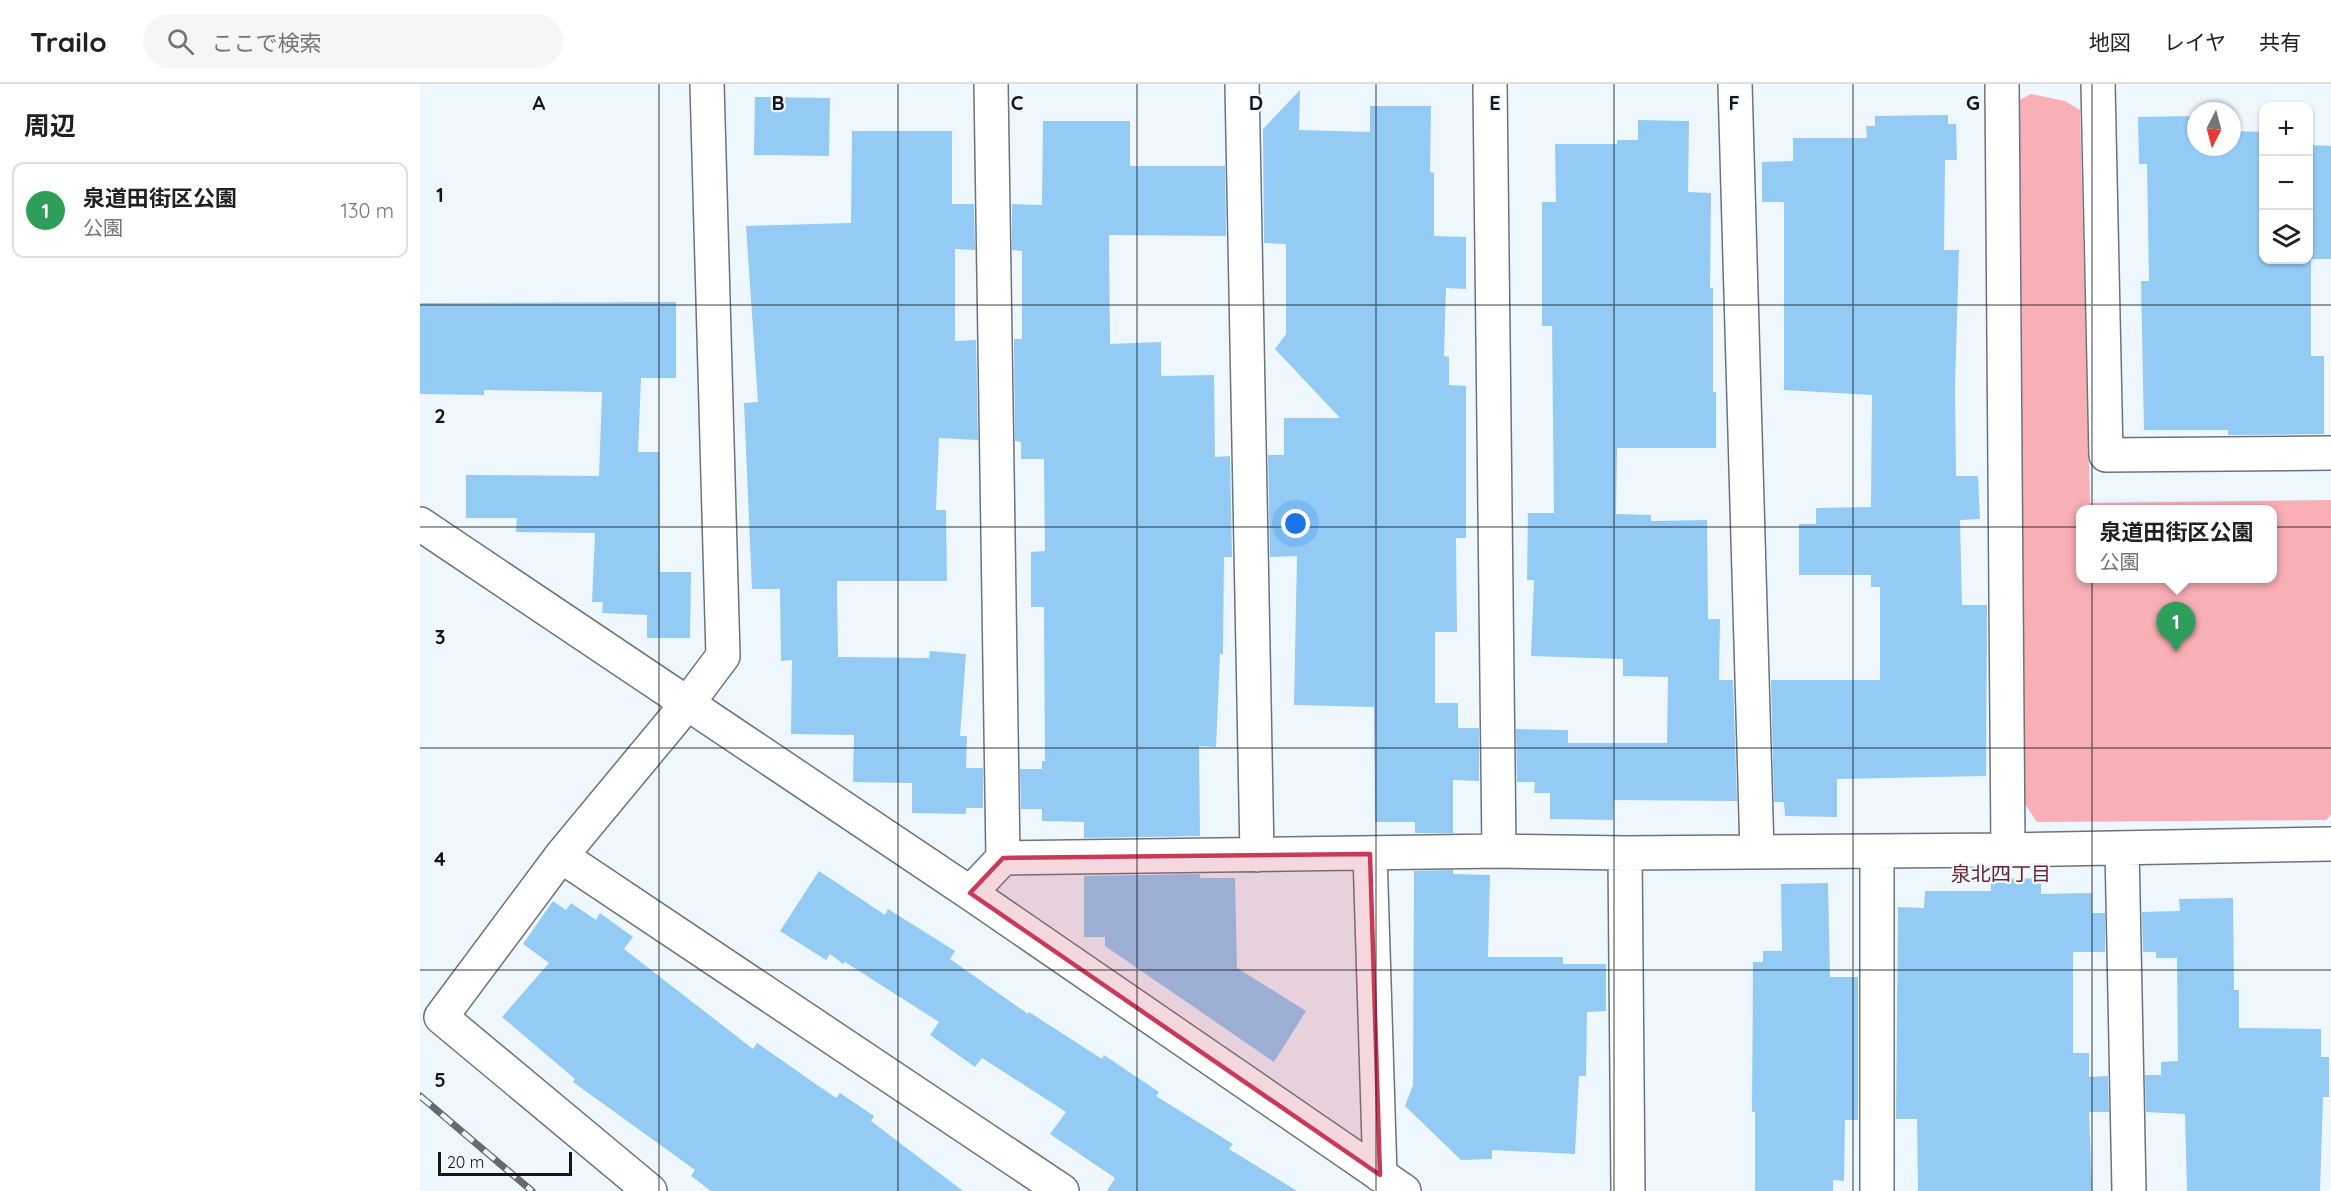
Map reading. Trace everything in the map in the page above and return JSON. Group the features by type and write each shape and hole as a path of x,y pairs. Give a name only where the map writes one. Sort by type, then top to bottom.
{"street":[{"path":"650,1191 441,1017 561,856 687,704 723,656 707,84"},
{"path":"970,893 1003,858 991,84"},
{"path":"1242,84 1257,855"},
{"path":"1490,84 1499,851"},
{"path":"1736,84 1757,852"},
{"path":"2002,84 2008,850"},
{"path":"2098,84 2106,455 2331,453"},
{"path":"420,524 970,893 1392,1183"},
{"path":"1003,858 1499,851 1625,853 2008,850 2331,843"},
{"path":"2122,848 2129,1191"},
{"path":"1877,851 1877,1191"},
{"path":"1625,853 1628,1191"},
{"path":"1370,854 1392,1183"},
{"path":"561,856 1062,1191"}],"highlighted area":[{"path":"1370,854 1380,1175 970,893 1003,858"}],"shaded area":[{"path":"2031,94 2065,101 2080,110 2090,503 2331,500 2331,815 2326,820 2037,822 2023,801 2016,102"}],"building":[{"path":"1300,90 1299,130 1370,132 1370,106 1431,106 1430,172 1434,173 1434,236 1466,237 1466,289 1446,288 1444,356 1449,357 1449,385 1466,386 1466,538 1456,538 1457,632 1435,632 1435,703 1458,703 1458,728 1479,728 1479,781 1453,780 1453,833 1415,833 1415,822 1375,822 1374,707 1294,705 1297,556 1270,557 1268,455 1284,455 1284,418 1340,418 1275,349 1286,334 1286,244 1264,243 1263,129"},
{"path":"755,97 830,98 829,156 754,155"},
{"path":"1948,115 1948,124 1956,124 1957,160 1945,160 1944,250 1959,250 1955,387 1956,476 1978,476 1980,519 1960,520 1962,605 1987,605 1986,776 1837,779 1837,817 1785,816 1784,802 1774,802 1771,680 1880,680 1880,587 1871,587 1871,575 1799,575 1799,524 1816,524 1816,508 1871,507 1872,395 1784,390 1784,202 1762,202 1762,162 1793,161 1793,138 1867,138 1866,126 1875,126 1875,116"},
{"path":"2187,116 2187,156 2241,156 2241,131 2259,132 2259,264 2311,264 2311,356 2324,356 2324,434 2228,435 2228,430 2144,430 2141,281 2149,281 2147,164 2139,164 2138,117"},
{"path":"1638,120 1689,121 1688,192 1711,193 1710,288 1713,288 1713,392 1716,392 1716,448 1617,448 1616,514 1651,515 1651,521 1707,520 1708,619 1720,619 1719,680 1733,680 1737,801 1614,800 1613,820 1550,819 1550,793 1534,793 1535,782 1517,782 1516,729 1568,730 1568,743 1667,743 1668,677 1623,676 1623,659 1531,656 1534,580 1527,580 1528,513 1554,513 1552,326 1542,326 1542,202 1556,202 1555,144 1617,144 1617,140 1638,140"},
{"path":"1043,121 1130,121 1130,166 1225,166 1226,236 1109,235 1110,344 1161,342 1161,376 1214,375 1215,457 1230,456 1232,557 1224,557 1223,654 1220,654 1216,747 1199,746 1200,836 1084,838 1084,822 1042,821 1042,809 1021,809 1020,769 1042,769 1042,761 1045,761 1044,607 1031,607 1031,552 1045,551 1044,459 1021,459 1021,442 1015,441 1014,339 1022,339 1022,251 1012,250 1012,204 1042,205"},
{"path":"852,131 952,131 952,204 974,204 975,250 955,249 955,341 976,340 978,440 939,438 936,510 946,510 947,581 837,581 838,657 929,658 930,651 966,654 960,736 967,736 966,768 983,768 983,808 966,808 966,814 912,813 912,783 853,782 854,735 791,734 792,660 781,661 780,589 752,589 744,403 758,402 746,226 851,223"},
{"path":"2313,145 2331,146 2331,259 2313,259"},
{"path":"676,302 676,378 641,378 638,452 659,452 660,572 691,572 690,638 647,638 647,615 602,613 603,602 592,602 595,533 516,532 517,518 466,518 466,475 599,476 602,392 484,390 484,395 420,394 420,303"},
{"path":"1453,870 1453,874 1490,875 1488,957 1563,957 1563,964 1606,964 1606,1011 1587,1012 1586,1076 1579,1076 1575,1154 1492,1150 1492,1159 1461,1160 1405,1106 1413,1085 1414,871"},
{"path":"819,871 885,915 888,909 955,951 950,959 1028,1014 1029,1012 1102,1059 1104,1055 1159,1092 1156,1096 1233,1144 1229,1149 1297,1191 1107,1191 1115,1178 1050,1134 1066,1112 982,1058 975,1067 930,1035 939,1022 845,962 843,964 830,954 826,960 780,931"},
{"path":"1200,874 1200,878 1235,878 1237,968 1306,1011 1274,1062 1105,946 1105,937 1084,937 1084,876"},
{"path":"2041,878 2041,894 2092,893 2092,913 2105,913 2105,952 2073,952 2073,1053 2089,1053 2089,1077 2108,1076 2109,1112 2089,1112 2092,1191 1918,1191 1917,1119 1896,1119 1898,907 1924,908 1925,891 1991,891 1991,879"},
{"path":"1828,883 1830,977 1858,977 1858,1120 1845,1120 1844,1181 1833,1180 1833,1191 1755,1191 1755,1112 1752,1112 1753,962 1763,962 1763,951 1782,951 1781,884"},
{"path":"2233,898 2234,990 2239,990 2239,1028 2321,1029 2321,1057 2329,1057 2329,1097 2323,1097 2320,1191 2187,1191 2185,1114 2146,1112 2145,1075 2161,1075 2161,1062 2178,1061 2177,958 2156,958 2156,952 2143,952 2142,912 2180,911 2179,899"},
{"path":"553,901 566,910 571,903 596,920 600,913 633,937 624,949 753,1049 757,1043 836,1098 840,1093 874,1116 871,1121 963,1191 711,1191 691,1176 695,1170 573,1082 575,1079 502,1017 549,963 523,944"}],"railway":[{"path":"420,1096 532,1191"}],"place":[{"name":"泉道田街区公園","path":"2176,652"}],"district":[{"name":"泉北四丁目","path":"2001,874"}]}
